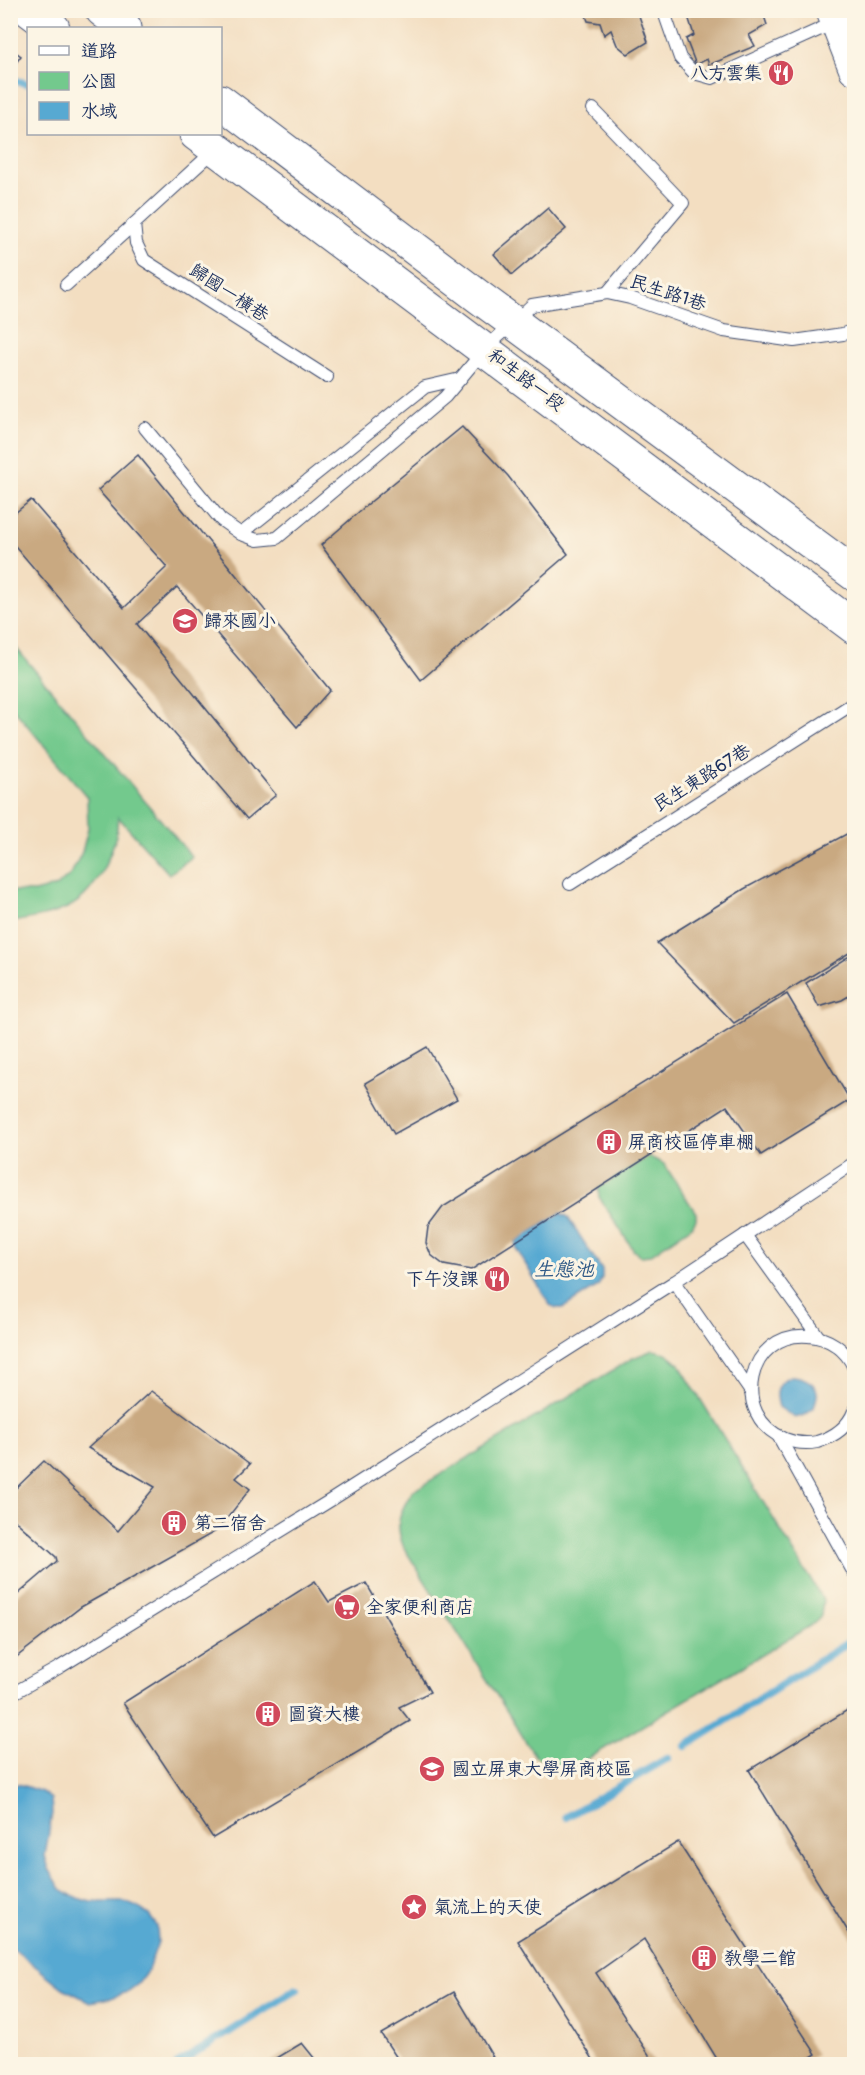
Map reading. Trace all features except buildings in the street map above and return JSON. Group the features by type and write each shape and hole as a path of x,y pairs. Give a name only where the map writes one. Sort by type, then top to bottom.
{"main road":[{"path":"29,10 52,27"},
{"path":"102,10 124,27"},
{"path":"222,103 513,321 849,566"},
{"name":"和生路一段","path":"206,141 855,627"}],"street":[{"path":"834,16 855,69"}],"lane":[{"path":"670,10 666,18 680,58 694,73 712,78 834,16"},
{"path":"593,109 683,203 607,293"},
{"path":"66,285 134,224 206,141"},
{"name":"歸國一橫巷","path":"134,224 136,243 144,260 327,377"},
{"name":"民生路1巷","path":"241,534 257,540 277,538 445,397 485,349 532,305 607,293 630,298 724,331 794,341 843,334 855,330"},
{"path":"145,428 221,520 241,534 425,387 460,379"},
{"name":"民生東路67巷","path":"570,884 855,703"},
{"path":"10,1695 331,1500 674,1282 855,1163"},
{"path":"745,1235 818,1336"},
{"path":"674,1282 751,1392"},
{"path":"854,1366 845,1353 833,1343 818,1336 801,1335 784,1339 770,1347 759,1360 752,1375 751,1392 753,1405 759,1418 768,1429 792,1442 810,1443 828,1439 843,1428 855,1410"},
{"path":"779,1437 855,1573"}],"green space":[{"path":"11,642 192,857 169,874 118,817 116,837 108,859 92,887 78,902 40,917 11,922 11,891 34,892 57,886 71,874 82,852 88,829 87,797 11,706"},
{"path":"648,1156 664,1164 696,1213 696,1219 692,1226 650,1255 641,1256 634,1251 599,1197 598,1188"},
{"path":"653,1350 666,1353 679,1364 823,1600 821,1616 810,1626 577,1765 556,1765 535,1756 404,1548 399,1532 401,1512 413,1491 633,1358"}],"water":[{"name":"生態池","path":"560,1213 567,1216 602,1270 602,1278 598,1286 563,1308 556,1308 550,1305 516,1248 516,1241"},
{"path":"791,1376 810,1382 816,1388 817,1394 814,1408 805,1415 795,1418 779,1407 777,1397 782,1381"},
{"path":"18,1784 42,1792 51,1799 52,1813 45,1856 49,1869 61,1889 74,1897 91,1902 125,1902 149,1915 157,1926 158,1942 148,1970 138,1984 127,1992 90,2002 63,1988 11,1947 10,1786"}],"waterway":[{"path":"10,79 27,84"},
{"path":"686,1746 849,1642"},
{"path":"566,1817 668,1758"},
{"path":"178,2064 297,1989"}],"place":[{"name":"八方雲集","path":"781,73"},
{"name":"歸來國小","path":"185,621"},
{"name":"屏商校區停車棚","path":"609,1142"},
{"name":"下午沒課","path":"497,1279"},
{"name":"第二宿舍","path":"174,1523"},
{"name":"全家便利商店","path":"347,1607"},
{"name":"圖資大樓","path":"268,1714"},
{"name":"國立屏東大學屏商校區","path":"432,1769"},
{"name":"氣流上的天使","path":"414,1907"},
{"name":"教學二館","path":"704,1958"}]}
